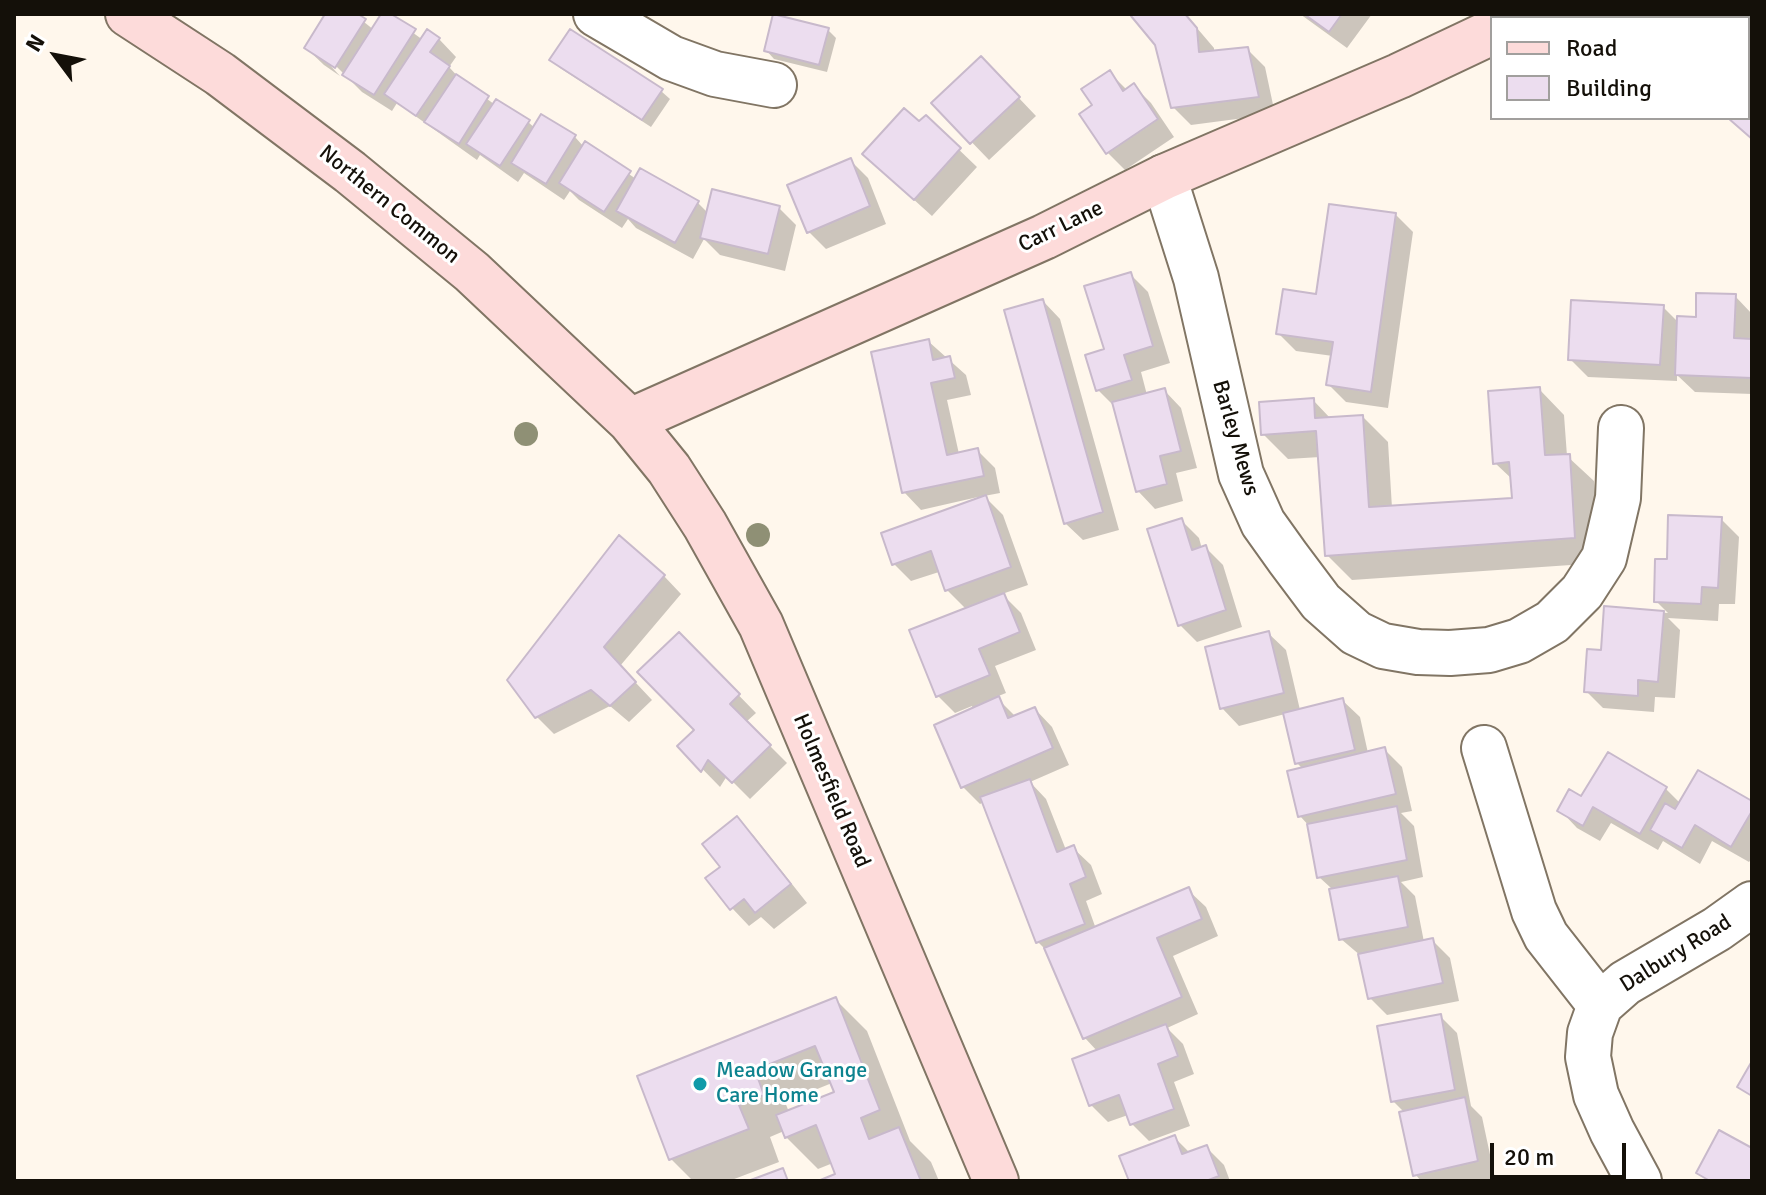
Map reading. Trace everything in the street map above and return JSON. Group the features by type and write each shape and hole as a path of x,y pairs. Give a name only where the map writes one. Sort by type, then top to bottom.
{"main road":[{"name":"Northern Common","path":"128,14 220,74 374,192 472,272 630,421"},
{"name":"Carr Lane","path":"630,421 1044,237 1164,177 1399,76 1490,33"},
{"name":"Holmesfield Road","path":"630,421 669,469 698,514 761,625 996,1181"}],"street":[{"path":"596,14 671,58 715,74 774,85"},
{"name":"Barley Mews","path":"1164,177 1196,278 1241,474 1263,523 1288,558 1321,602 1356,633 1383,646 1450,653 1489,650 1519,641 1552,622 1582,592 1604,558 1618,498 1621,428"},
{"path":"1484,748 1534,911 1546,936 1600,1005 1590,1033 1588,1057 1596,1095 1639,1181"},
{"name":"Dalbury Road","path":"1600,1005 1625,983 1717,929 1752,904"}],"building":[{"path":"325,14 358,14 366,19 335,68 304,48"},
{"path":"381,14 391,14 416,29 374,95 342,75"},
{"path":"773,14 829,28 819,65 764,51"},
{"path":"1185,14 1197,28 1199,52 1248,47 1259,97 1171,108 1155,45 1131,16"},
{"path":"1304,14 1342,14 1329,32"},
{"path":"427,29 440,38 430,52 450,66 416,116 384,94"},
{"path":"570,29 663,89 642,120 549,60"},
{"path":"981,56 1020,97 970,144 931,103"},
{"path":"1110,70 1123,91 1134,83 1158,119 1106,154 1079,114 1092,105 1081,89"},
{"path":"456,74 489,96 459,144 424,122"},
{"path":"1750,87 1752,89 1752,139 1730,120 1750,120"},
{"path":"496,99 530,120 500,166 466,144"},
{"path":"904,108 919,121 926,115 961,148 914,200 862,154"},
{"path":"541,114 576,135 546,184 511,163"},
{"path":"585,141 631,171 604,212 559,183"},
{"path":"851,158 870,206 807,233 787,185"},
{"path":"640,168 699,201 675,243 616,211"},
{"path":"712,189 780,206 768,254 700,238"},
{"path":"1329,204 1396,213 1371,392 1326,385 1333,342 1276,334 1283,289 1316,294"},
{"path":"1131,272 1153,346 1124,355 1132,380 1096,391 1085,355 1104,349 1084,286"},
{"path":"1696,293 1736,294 1734,338 1752,339 1752,378 1675,375 1677,316 1696,317"},
{"path":"1043,299 1103,512 1064,524 1004,310"},
{"path":"1571,300 1664,305 1660,365 1568,360"},
{"path":"929,339 933,360 950,356 955,378 931,383 947,455 978,448 984,476 902,493 871,352"},
{"path":"1540,387 1545,455 1570,454 1575,538 1325,556 1316,431 1261,435 1259,402 1314,398 1315,418 1363,415 1369,507 1512,498 1509,462 1493,464 1488,391"},
{"path":"1165,388 1181,451 1160,456 1167,484 1136,492 1112,402"},
{"path":"986,495 1011,567 945,591 931,551 892,565 881,533"},
{"path":"1668,515 1722,517 1718,588 1702,587 1701,604 1654,602 1655,559 1667,559"},
{"path":"1182,518 1192,550 1206,545 1226,610 1178,626 1147,529"},
{"path":"619,535 665,575 604,647 636,682 610,706 591,690 535,718 507,680"},
{"path":"1004,593 1020,632 979,649 990,675 936,697 909,630"},
{"path":"1604,606 1664,611 1658,682 1638,680 1638,696 1584,692 1587,649 1601,650"},
{"path":"1269,631 1284,693 1220,709 1205,647"},
{"path":"679,632 740,694 730,704 771,745 732,783 708,760 701,772 677,746 694,730 637,672"},
{"path":"999,696 1008,718 1035,707 1053,748 961,788 934,725"},
{"path":"1343,698 1355,750 1295,764 1283,713"},
{"path":"1385,747 1396,794 1298,817 1287,771"},
{"path":"1608,752 1667,787 1640,834 1593,807 1583,826 1557,811 1569,789 1581,796"},
{"path":"1698,770 1752,801 1752,811 1731,847 1695,825 1682,848 1650,830 1665,803 1675,809"},
{"path":"1030,779 1057,852 1074,845 1086,877 1070,884 1085,924 1036,943 980,797"},
{"path":"1397,806 1407,860 1317,878 1307,824"},
{"path":"737,816 791,884 755,913 744,899 730,910 705,878 720,867 702,844"},
{"path":"1398,876 1408,927 1339,940 1329,889"},
{"path":"1189,887 1202,919 1157,938 1182,997 1083,1039 1044,948"},
{"path":"1433,938 1443,983 1368,999 1358,954"},
{"name":"Meadow Grange Care Home","path":"836,997 880,1110 861,1118 869,1139 899,1127 921,1181 818,1181 835,1174 816,1125 785,1138 776,1115 834,1092 815,1046 755,1070 764,1095 739,1105 749,1129 669,1160 637,1076"},
{"path":"1441,1014 1455,1090 1391,1102 1377,1026"},
{"path":"1166,1024 1178,1056 1158,1064 1174,1109 1130,1125 1119,1095 1089,1106 1072,1059"},
{"path":"1752,1061 1752,1096 1737,1087"},
{"path":"1465,1097 1478,1161 1413,1176 1399,1112"},
{"path":"1719,1130 1752,1148 1752,1181 1710,1181 1696,1173"},
{"path":"1175,1135 1182,1154 1207,1145 1219,1176 1206,1181 1129,1181 1119,1156"},
{"name":"Meadow Grange Care Home","path":"783,1168 788,1181 748,1181"}],"place":[{"name":"Meadow Grange Care Home","path":"700,1084"}]}
